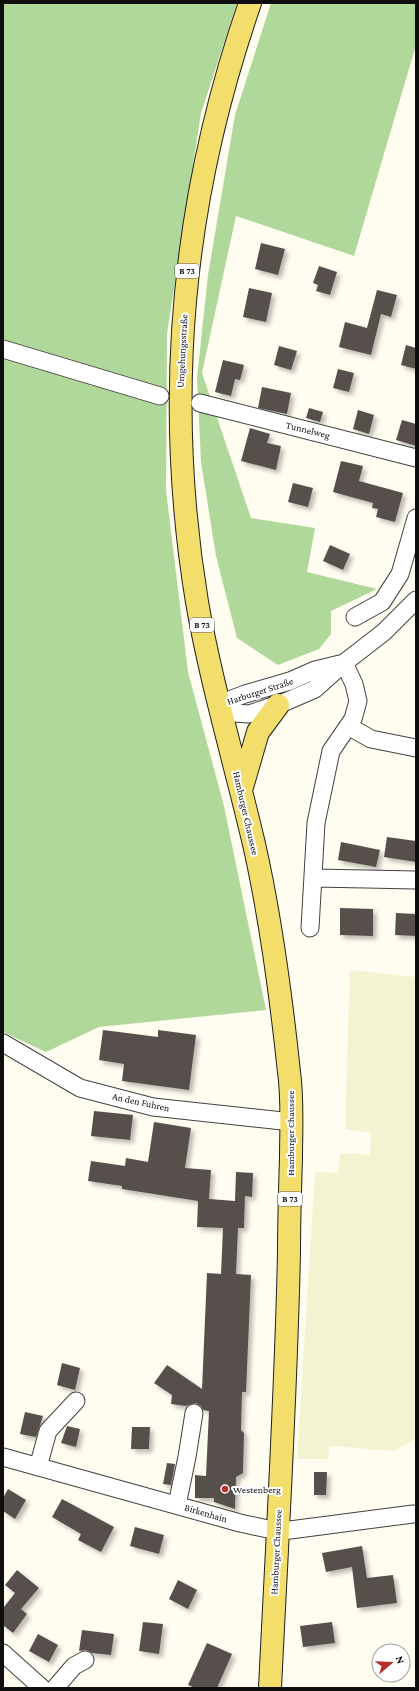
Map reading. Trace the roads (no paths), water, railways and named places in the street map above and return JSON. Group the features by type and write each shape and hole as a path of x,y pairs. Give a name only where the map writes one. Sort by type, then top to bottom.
{"main road":[{"name":"Umgehungsstraße","path":"219,704 198,604 184,494 180,447 181,340 188,261 196,206 224,84 250,3"},
{"name":"Hamburger Chaussee","path":"219,704 255,848 270,923 290,1077 292,1122 287,1320 270,1688"},
{"path":"241,790 248,761 258,732 278,705"}],"street":[{"path":"3,349 160,396"},
{"name":"Tunnelweg","path":"200,403 416,458"},
{"path":"355,617 382,602 400,574 416,518"},
{"name":"Harburger Straße","path":"219,704 228,711 243,715 278,705 315,689 344,663 384,632 416,600"},
{"name":"Harburger Straße","path":"219,704 245,694 290,681 315,670 344,663"},
{"path":"310,928 316,823 331,751 353,719 358,701 354,684 344,663"},
{"path":"348,726 371,739 416,748"},
{"path":"314,878 416,880"},
{"name":"An den Fuhren","path":"3,1042 80,1088 153,1107 292,1122"},
{"path":"38,1467 48,1431 76,1401"},
{"path":"177,1505 194,1414"},
{"name":"Birkenhain","path":"3,1457 240,1523 277,1531 413,1514"},
{"path":"3,1653 42,1688"},
{"path":"55,1688 74,1666 85,1660"}],"place":[{"name":"Westenberg","path":"225,1489"}]}
